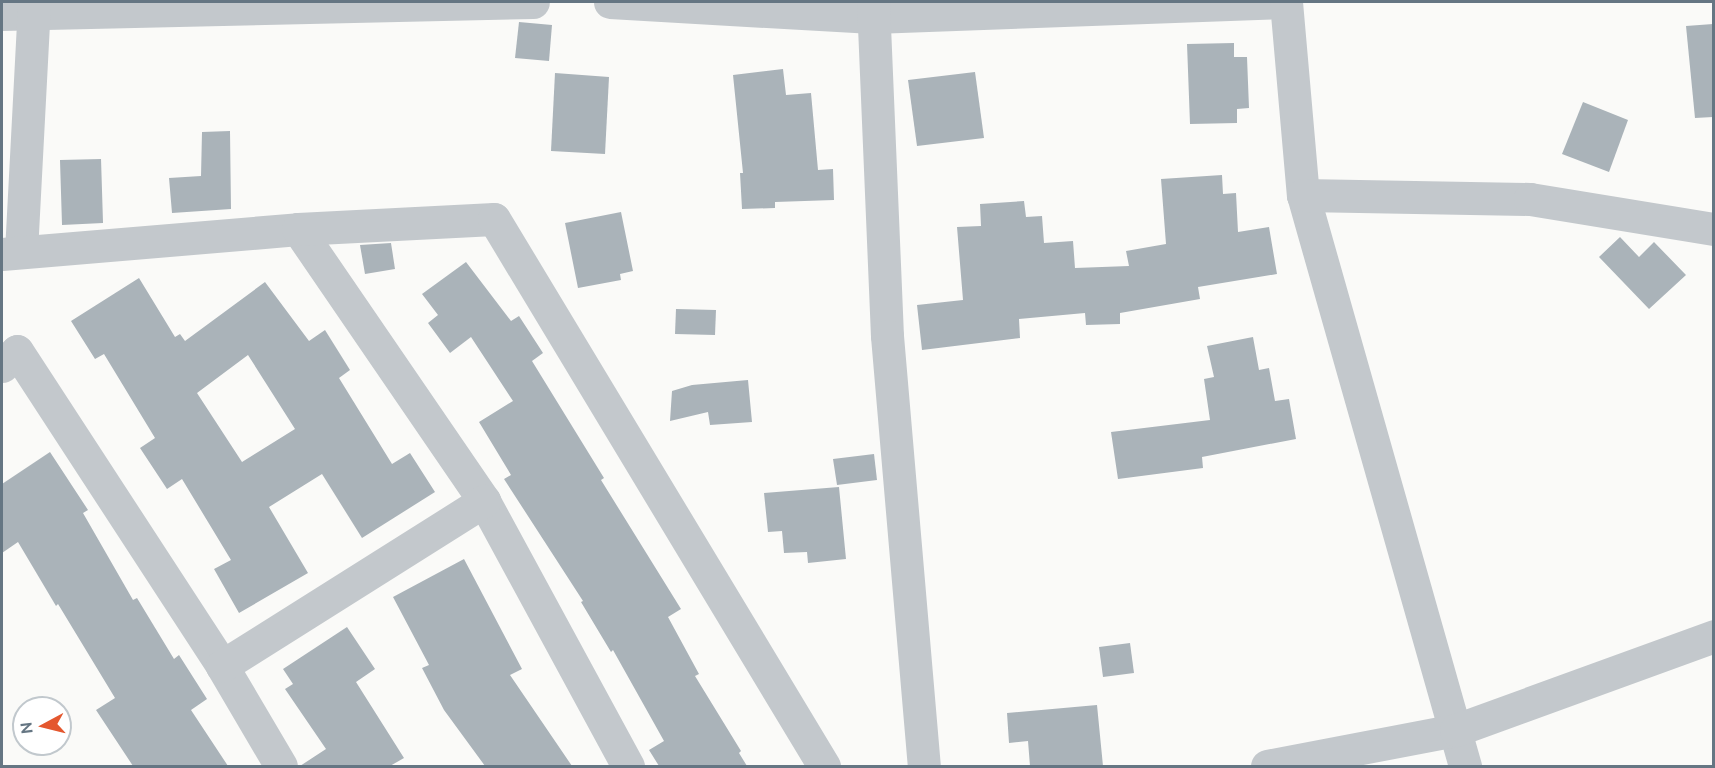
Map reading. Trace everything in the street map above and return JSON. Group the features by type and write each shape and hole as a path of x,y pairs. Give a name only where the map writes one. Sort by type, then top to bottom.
{"street":[{"path":"533,2 23,10 11,253 298,229 494,219 824,766"},
{"path":"610,2 873,9 1286,2 1303,195 1465,766"},
{"path":"873,9 888,336 924,766"},
{"path":"1303,195 1530,199 1713,229"},
{"path":"298,229 484,501 628,766"},
{"path":"2,366 17,351 222,666 281,766"},
{"path":"222,666 484,501"},
{"path":"1267,766 1456,730 1713,636"}],"building":[{"path":"519,22 552,25 549,61 515,58"},
{"path":"1713,24 1713,117 1695,118 1686,26"},
{"path":"1234,43 1234,57 1247,57 1249,108 1237,109 1237,123 1190,124 1187,44"},
{"path":"783,69 786,95 811,93 818,170 833,169 834,200 775,202 775,208 742,209 740,173 743,173 733,75"},
{"path":"975,72 984,138 917,146 908,80"},
{"path":"555,73 609,77 605,154 551,151"},
{"path":"1583,102 1628,120 1609,172 1562,154"},
{"path":"230,131 231,209 172,213 169,178 201,176 202,132"},
{"path":"101,159 103,223 62,225 60,160"},
{"path":"1222,175 1223,194 1236,193 1238,232 1269,227 1277,274 1198,287 1200,299 1120,313 1120,324 1086,325 1085,313 1019,319 1020,338 922,350 917,305 963,300 957,227 981,226 980,204 1024,201 1026,217 1042,216 1044,243 1073,241 1075,268 1129,266 1126,251 1166,244 1161,179"},
{"path":"621,212 633,271 620,274 621,280 578,288 565,223"},
{"path":"1620,237 1639,257 1654,242 1686,275 1649,309 1599,257"},
{"path":"391,243 395,269 365,274 360,245"},
{"path":"466,262 511,321 519,316 543,353 532,361 604,478 601,480 681,609 668,617 699,674 695,676 741,751 739,753 747,766 659,766 649,750 664,741 613,650 611,652 581,602 583,601 504,479 511,475 479,422 513,401 471,337 450,353 428,323 438,315 422,294"},
{"path":"139,278 175,337 180,334 185,341 265,282 309,341 325,330 350,370 339,378 392,464 410,453 435,492 362,538 322,474 269,507 308,573 239,613 214,569 231,560 182,479 167,489 140,448 155,438 104,354 95,359 71,321","holes":["248,355 295,429 242,462 197,393"]},
{"path":"676,309 716,310 715,335 675,334"},
{"path":"1253,337 1259,370 1269,368 1275,401 1289,399 1296,439 1202,457 1203,468 1118,479 1111,432 1210,420 1204,379 1214,377 1207,346"},
{"path":"748,380 752,422 710,425 708,412 670,421 672,391 692,385"},
{"path":"50,452 88,510 83,513 133,600 137,598 174,659 179,655 207,699 191,710 228,766 133,766 96,710 115,698 58,604 56,606 18,542 2,553 2,484"},
{"path":"874,454 877,480 837,485 833,459"},
{"path":"839,487 846,559 808,563 807,552 784,553 782,531 768,532 764,493"},
{"path":"464,559 522,669 510,675 572,766 485,766 444,710 422,668 429,665 393,597"},
{"path":"347,627 375,669 356,682 404,758 390,766 300,766 326,749 285,689 293,684 283,669"},
{"path":"1130,643 1134,673 1103,677 1099,647"},
{"path":"1097,705 1103,766 1030,766 1028,741 1009,743 1007,713"}]}
